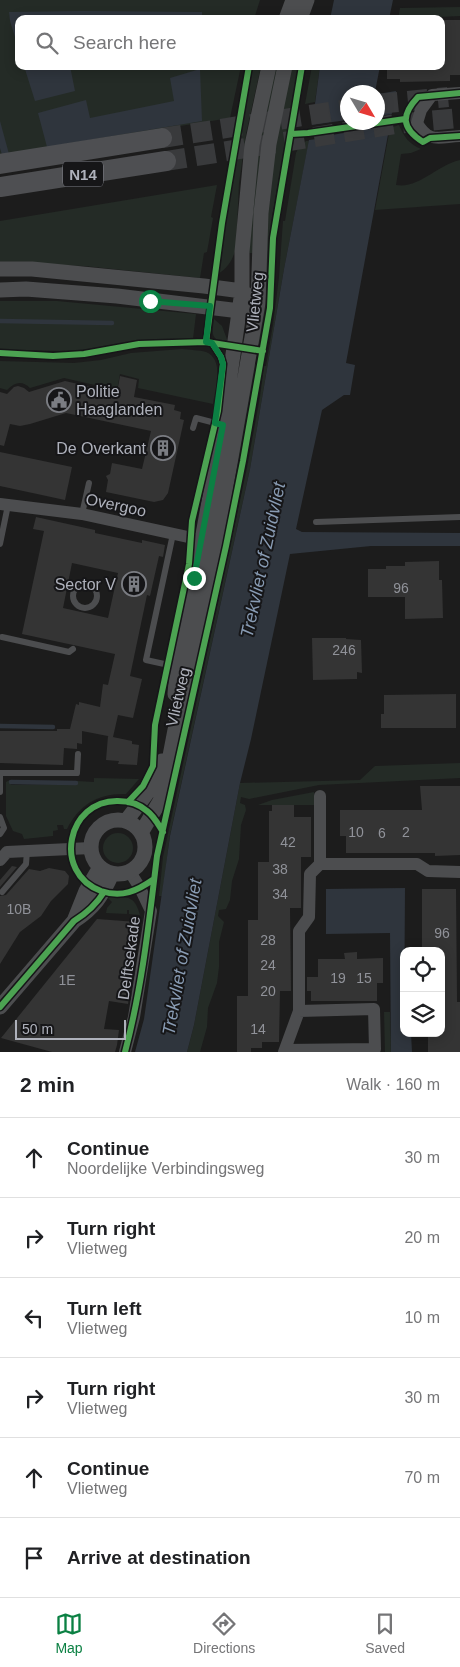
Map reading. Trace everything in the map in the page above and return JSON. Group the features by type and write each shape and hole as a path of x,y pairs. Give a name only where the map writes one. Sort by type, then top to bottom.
{"main road":[{"name":"N14","path":"0,164 162,138"},
{"name":"N14","path":"0,187 166,161"}],"street":[{"path":"287,15 293,0"},
{"path":"301,15 307,0"},
{"name":"Vlietweg","path":"230,426 242,292 242,252 252,145 268,70"},
{"name":"Vlietweg","path":"141,833 160,801 164,786 183,668 209,542 230,426 258,303 262,203 270,144 284,70"},
{"path":"460,93 432,96 421,110 417,123 422,132 430,138 460,136"},
{"path":"0,270 42,270 242,292 258,303"},
{"path":"0,290 26,289 117,296 240,311 258,303"},
{"name":"Overgoo","path":"4,505 82,514 209,542"},
{"name":"Vlietweg","path":"126,821 161,769 175,691 183,668"},
{"path":"299,1011 374,1009 375,1049 284,1051 299,1011 299,931 309,917 310,874 320,864 320,796"},
{"path":"113,820 126,821 135,826 141,833 145,843 144,855 139,865 130,872 121,874 106,870 93,858 91,848 94,835 102,826 113,820"},
{"path":"2,852 91,848"},
{"path":"320,864 417,864 428,871 460,872"},
{"path":"0,1007 74,922 86,891 106,870"},
{"name":"Delftsekade","path":"126,1052 134,1017 151,911 130,872"}],"lane":[{"path":"193,428 196,418 230,426"},
{"path":"82,514 89,483"},
{"name":"Overgoo","path":"0,544 4,505"},
{"path":"316,522 460,517"},
{"path":"173,534 146,660 183,668"},
{"path":"79,585 91,585 97,591 96,604 89,608 81,609 73,600 74,592 79,585"},
{"path":"2,638 69,652 73,648"},
{"path":"0,792 0,773 77,773 78,754"},
{"path":"0,817 4,828 0,834"},
{"path":"2,892 26,864 27,850"}],"shaded area":[{"path":"0,0 260,0 255,15 15,15 15,70 240,70 230,118 0,155"},
{"path":"460,7 460,16 399,15 400,8"},
{"path":"252,70 260,70 246,134 239,183 236,248 230,263 218,274"},
{"path":"274,70 280,70 256,253 249,253 257,157"},
{"path":"289,70 298,70 272,217 266,308 261,345 257,344 269,175"},
{"path":"311,70 319,70 315,102 305,104"},
{"path":"399,125 407,140 421,149 401,154 396,185 404,185 420,180 460,160 460,204 375,210 390,128"},
{"path":"306,141 309,141 284,269 250,469 170,835 162,896 159,896 163,857 247,468 264,366 266,366 279,277 283,221 285,221 296,153 299,147"},
{"path":"217,185 207,252 204,253 200,278 84,266 0,263 0,221"},
{"path":"0,301 57,301 196,314 193,339 154,339 128,342 103,348 67,351 0,350"},
{"path":"214,319 222,326 228,342 218,340 213,336"},
{"path":"182,349 206,352 215,361 217,383 213,404 138,388 139,379 120,374 117,390 64,378 30,388 18,383 7,390 0,388 0,361 74,363 101,360 131,353"},
{"path":"254,364 258,365 228,527 223,526"},
{"path":"460,763 460,778 319,785 249,799 241,797 240,803 245,805 246,810 241,825 239,859 232,881 230,900 226,909 219,910 218,916 224,922 219,942 217,983 208,1008 207,1027 200,1052 187,1052 194,1025 240,783 360,780 375,766"},
{"path":"94,778 139,779 126,794 98,798 90,802 77,813 67,829 64,829 63,825 57,825 58,830 53,831 53,836 24,839 22,834 13,831 6,816 6,782 10,780 11,785 77,784 77,781 94,782"},
{"path":"314,792 314,805 258,805 272,800"},
{"path":"118,833 129,837 133,848 129,859 118,863 107,859 103,848 107,837"},
{"path":"113,896 131,899 140,915 129,914 129,910 127,910 127,914 106,913 107,908 112,902 108,898"},
{"path":"384,1012 390,1012 391,1052 385,1052"}],"water":[{"path":"334,0 393,0 390,15 331,15"},
{"path":"9,12 202,12 202,15 15,15 15,37"},
{"path":"25,70 71,70 75,91 35,101"},
{"path":"200,70 202,121 47,147 38,113 86,100 90,118 174,101 170,78"},
{"name":"Trekvliet of Zuidvliet","path":"319,70 379,70 376,85 340,85 340,130 385,130 385,93 396,91 346,363 355,365 350,395 344,395 322,410 296,529 302,532 460,533 460,546 371,546 290,554 240,783 194,1025 187,1052 135,1052 144,1019 170,836 250,469 284,269 313,119"},
{"path":"0,121 9,154 2,155 0,148"},
{"path":"405,888 405,947 400,947 400,1037 411,1037 412,1052 391,1052 390,933 326,934 326,889"}],"pier":[{"path":"392,114 390,125 385,126 385,115"},
{"path":"340,121 340,130 361,130 309,140 307,138 309,126"}],"building":[{"path":"445,20 460,20 460,75 450,75 450,81 400,82 400,79 387,79 387,70 445,70"},
{"path":"120,376 137,380 134,397 175,405 174,410 181,412 180,419 184,420 168,493 163,500 154,502 106,492 108,480 106,476 110,474 112,463 142,469 151,431 66,413 20,426 10,424 4,446 0,445 0,392 7,394 14,387 18,386 29,392 65,381 117,393"},
{"path":"0,452 72,467 65,500 0,486"},
{"name":"Sector V","path":"36,517 95,530 95,533 142,543 142,540 165,545 163,557 159,556 150,596 147,595 130,676 142,679 133,718 118,715 113,737 82,731 82,744 77,743 77,749 64,748 63,765 0,763 0,731 57,731 57,729 70,729 76,704 79,705 79,702 100,707 103,684 108,685 115,654 22,634 44,531 33,529","holes":["72,563 118,573 108,618 63,608"]},
{"path":"439,561 439,580 442,580 443,618 405,619 405,597 368,597 368,569 386,569 386,566 405,566 405,562"},
{"path":"312,638 361,640 362,673 357,672 357,679 313,680"},
{"path":"456,694 456,728 381,728 381,714 384,714 384,695"},
{"path":"108,736 132,741 132,744 139,745 137,765 118,764 119,761 106,760"},
{"path":"420,786 460,786 460,855 435,856 435,853 346,853 346,836 340,836 340,810 422,810"},
{"path":"272,805 294,805 294,817 311,817 311,857 301,857 301,908 290,908 291,991 280,991 279,1042 262,1042 262,1048 251,1048 251,1052 237,1052 237,996 248,996 248,920 258,920 258,862 269,862 269,811 272,811"},
{"path":"12,866 17,867 0,887 0,880"},
{"path":"49,868 65,871 69,876 68,884 51,901 41,916 20,932 0,964 0,896 6,895 29,869 40,871"},
{"path":"422,889 456,889 457,1002 460,1002 460,1052 428,1052 428,1037 445,1037 445,947 422,947"},
{"path":"97,919 137,922 133,948 137,948 128,1004 109,1001 104,1029 119,1030 115,1052 52,1052 1,1038"},
{"path":"357,952 357,959 383,958 383,983 377,983 377,1001 311,1001 311,991 307,991 307,977 318,977 318,959 345,959 344,953"}],"waterway":[{"path":"0,321 112,323"},
{"path":"0,726 53,727"},
{"path":"11,782 76,783"}],"tunnel":[{"path":"385,103 448,97"},
{"path":"162,138 340,110"},
{"path":"166,161 395,124 460,118"}],"cycle path":[{"path":"206,342 222,223 248,70"},
{"path":"125,1052 140,979 157,856 243,461 270,308 273,238 301,70"},
{"path":"460,93 418,97 406,115 407,126 423,142 430,138 460,136"},
{"path":"291,134 405,119"},
{"path":"0,353 53,356 84,354 139,344 206,342 263,351"},
{"path":"128,802 143,786 153,766 155,725 189,564 192,521 218,411 223,364 212,343"},
{"path":"154,879 142,887 129,892 116,894 101,891 86,882 76,869 71,854 72,839 77,824 87,812 101,804 118,801 140,806 154,818 163,832"},
{"path":"0,1007 74,921 91,908 104,892"}],"place":[{"name":"Politie Haaglanden","path":"59,400"},
{"name":"De Overkant","path":"163,448"},
{"name":"Sector V","path":"134,584"}],"route":[{"path":"150,301 210,306 206,342 212,343 223,364 215,423 223,425 194,578"}]}
